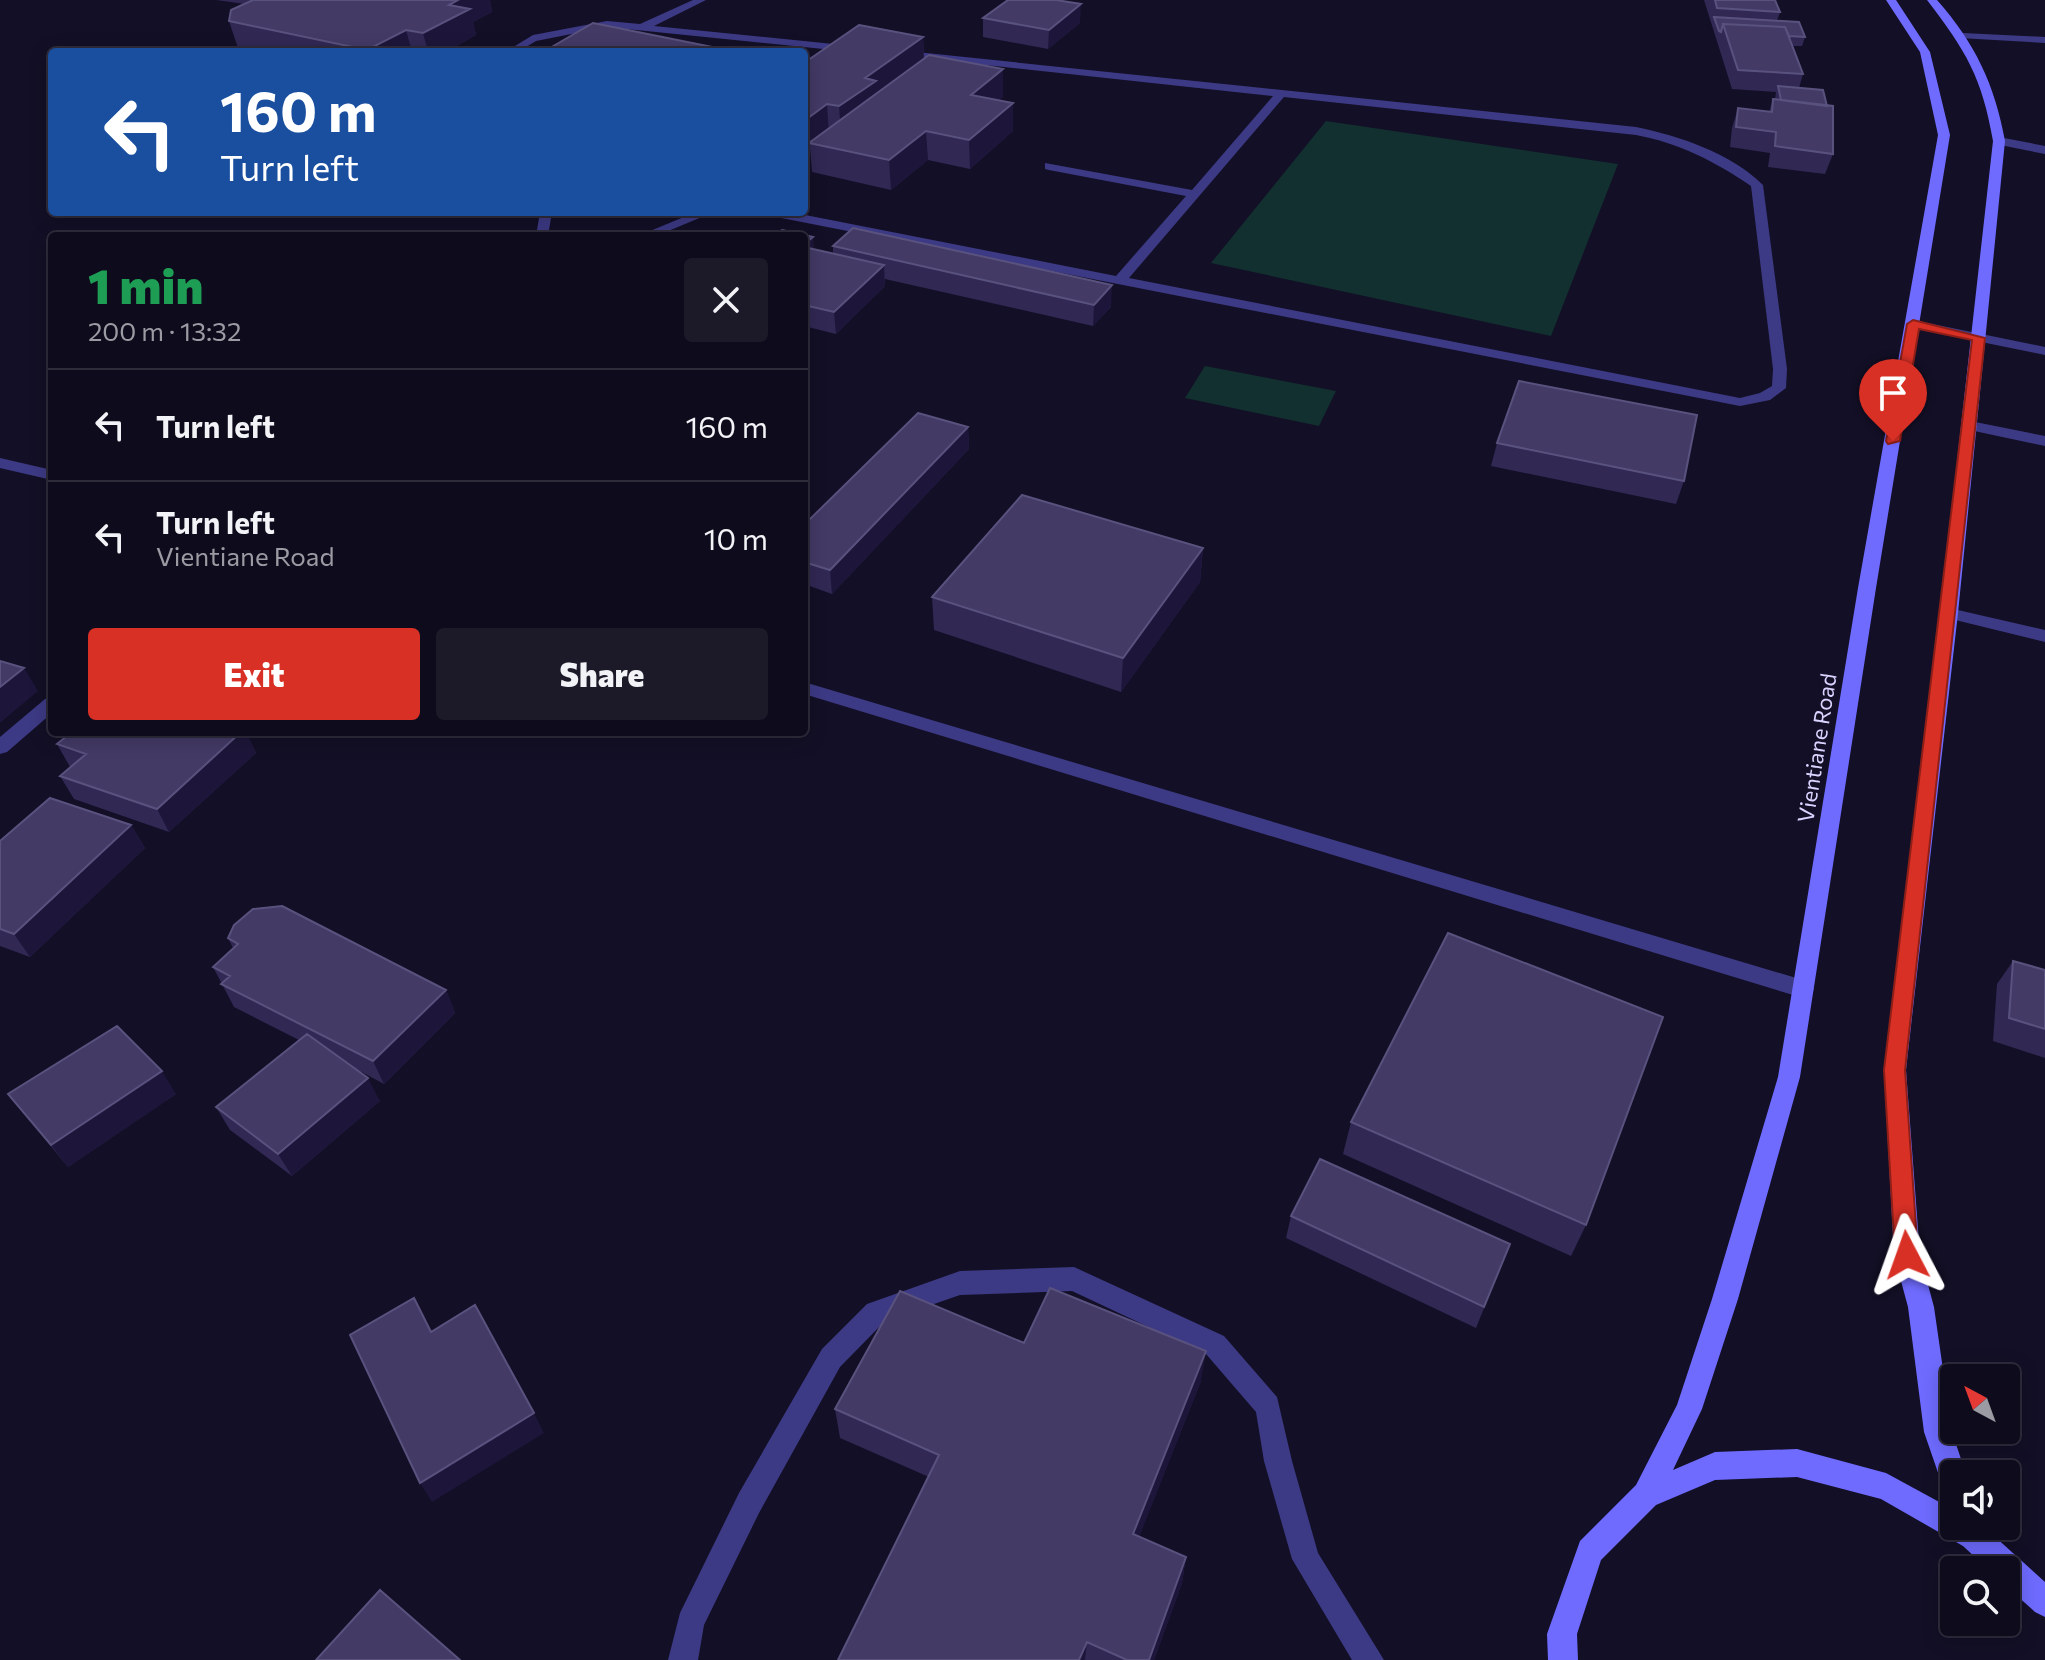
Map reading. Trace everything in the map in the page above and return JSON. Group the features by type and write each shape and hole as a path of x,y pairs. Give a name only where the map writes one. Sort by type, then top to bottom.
{"main road":[{"name":"Vientiane Road","path":"1646,1495 1689,1409 1725,1299 1789,1077 1944,135 1925,52 1891,0"},
{"path":"1932,0 1963,36 1991,92 1999,141 1986,240 1970,426 1895,1070 1907,1255 1921,1307 1938,1432 1947,1460"},
{"path":"1563,1660 1562,1634 1590,1551 1646,1495 1715,1466 1797,1463 1886,1487 1940,1517"},
{"path":"1975,1540 2045,1602"}],"street":[{"path":"642,27 701,0"},
{"path":"517,48 533,38 607,24 873,51"},
{"path":"1963,36 2045,40"},
{"path":"790,216 1740,402 1765,397 1779,388 1780,369 1757,185 1734,169 1658,135 1283,92 888,52"},
{"path":"1118,282 1283,92"},
{"path":"1999,141 2045,150"},
{"path":"1049,166 1195,194"},
{"path":"655,232 697,216"},
{"path":"1913,324 2045,351"},
{"path":"1970,426 2045,441"},
{"path":"0,463 48,474"},
{"path":"1949,613 2045,636"},
{"path":"808,689 1803,989"},
{"path":"0,747 48,706"},
{"path":"683,1660 690,1623 749,1503 831,1358 876,1312 960,1283 1074,1279 1215,1345 1268,1406 1278,1461 1306,1559 1369,1660"}],"green space":[{"path":"1326,121 1618,164 1551,336 1211,263"},
{"path":"1205,366 1336,391 1319,426 1185,398"}],"building":[{"path":"253,0 458,0 449,5 470,9 423,33 406,30 371,48 357,48 229,21 231,10"},
{"path":"1008,0 1056,0 1081,4 1049,30 983,18"},
{"path":"1715,0 1775,0 1780,12 1717,8"},
{"path":"1714,17 1799,22 1805,37 1789,36 1785,27 1723,24 1721,32"},
{"path":"593,23 717,48 550,48"},
{"path":"1723,24 1785,27 1803,74 1738,70"},
{"path":"859,25 923,37 865,78 876,81 839,106 827,104 808,118 808,60"},
{"path":"929,55 1003,69 971,95 1013,103 969,140 926,131 889,160 809,143"},
{"path":"1778,86 1823,90 1827,106 1781,100"},
{"path":"1773,99 1833,106 1833,154 1775,146 1776,132 1736,127 1738,108 1772,112"},
{"path":"853,228 1112,285 1094,305 833,246"},
{"path":"808,248 884,265 834,312 808,306"},
{"path":"1519,381 1697,415 1684,481 1497,443"},
{"path":"918,413 968,427 830,570 808,563 808,521"},
{"path":"1022,495 1203,548 1123,658 932,597"},
{"path":"0,661 24,668 0,687"},
{"path":"67,736 237,736 157,809 60,776 86,754 57,744"},
{"path":"50,798 131,825 14,934 0,929 0,841"},
{"path":"282,906 446,990 373,1061 221,984 230,976 213,967 238,944 228,938 234,925 253,909"},
{"path":"1448,933 1663,1017 1586,1225 1351,1122"},
{"path":"2013,961 2045,970 2045,1029 2009,1018"},
{"path":"117,1026 162,1071 51,1145 8,1094"},
{"path":"307,1034 368,1078 278,1154 216,1107"},
{"path":"1320,1159 1510,1244 1484,1307 1291,1216"},
{"path":"1050,1288 1206,1351 1133,1534 1186,1557 1149,1660 1127,1660 1087,1642 1079,1660 838,1660 939,1455 835,1409 900,1291 1024,1343"},
{"path":"414,1298 431,1332 475,1305 534,1413 420,1483 350,1335"},
{"path":"380,1590 460,1660 316,1660"}],"route":[{"path":"1893,441 1913,324 1979,338 1895,1070 1907,1255"}]}
